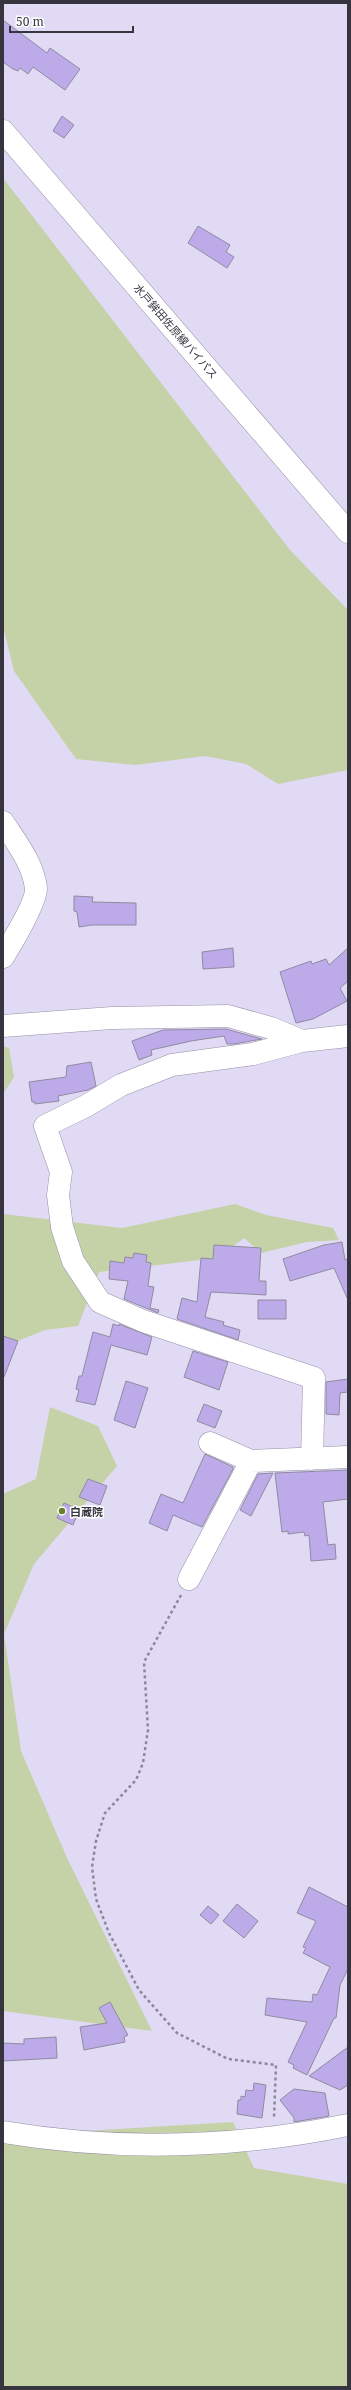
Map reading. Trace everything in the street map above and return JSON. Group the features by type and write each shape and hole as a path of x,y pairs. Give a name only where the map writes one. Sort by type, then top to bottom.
{"street":[{"name":"水戸鉾田佐原線バイパス","path":"3,131 348,532"},
{"path":"3,822 28,859 36,889 22,928 3,957"},
{"path":"3,1026 112,1018 228,1016 271,1028 302,1041"},
{"path":"312,1459 314,1378 143,1321 100,1302 73,1260 62,1227 58,1196 61,1172 45,1126 86,1106 121,1085 172,1065 253,1054 302,1041 348,1036"},
{"path":"210,1443 251,1461 348,1456"},
{"path":"190,1578 251,1461"},
{"path":"3,2132 125,2144 231,2142 273,2138 348,2125"}],"path":[{"path":"190,1578 144,1662 148,1730 143,1763 136,1780 105,1813 96,1841 92,1867 96,1899 109,1933 139,1990 177,2033 198,2046 228,2059 276,2065 273,2138"}],"green space":[{"path":"3,178 290,550 348,610 348,770 278,784 246,764 205,756 135,765 76,759 14,671 3,626"},
{"path":"3,1046 9,1048 14,1077 3,1094"},
{"path":"235,1204 266,1215 333,1228 339,1240 307,1242 261,1253 244,1238 217,1258 99,1272 78,1326 45,1330 3,1347 3,1214 122,1228"},
{"path":"50,1407 98,1426 117,1466 34,1564 4,1634 21,1751 68,1860 152,2031 3,2011 3,1494 36,1479"},
{"path":"233,2122 254,2168 348,2184 348,2387 3,2387 3,2136"}],"building":[{"path":"3,20 47,53 50,48 80,69 65,90 33,67 28,74 20,68 18,71 13,69 3,62"},
{"path":"62,116 74,125 64,138 53,131"},
{"path":"198,226 230,245 226,252 234,257 227,268 188,243"},
{"path":"74,896 93,897 92,902 136,903 136,925 92,925 79,927 77,912 74,911"},
{"path":"233,948 234,967 203,969 202,952"},
{"path":"348,948 348,981 340,988 347,1001 313,1019 296,1023 280,972 311,961 312,964 326,959 329,965"},
{"path":"226,1029 262,1039 234,1044 227,1044 224,1036 191,1041 151,1050 152,1055 139,1060 132,1041 163,1030"},
{"path":"91,1062 96,1086 88,1090 58,1096 59,1101 35,1104 35,1102 32,1102 29,1082 66,1077 67,1066"},
{"path":"342,1242 345,1260 348,1259 348,1300 334,1268 290,1281 283,1259 324,1245"},
{"path":"214,1245 261,1248 259,1281 266,1281 266,1295 211,1292 205,1317 224,1322 223,1325 240,1330 238,1340 177,1319 182,1298 197,1302 201,1258 213,1259"},
{"path":"134,1253 147,1255 146,1262 151,1263 148,1286 154,1287 150,1308 159,1310 158,1313 124,1299 128,1281 109,1279 110,1261 124,1263 125,1257 133,1258"},
{"path":"258,1300 286,1300 286,1319 258,1319"},
{"path":"113,1324 119,1326 119,1324 152,1337 147,1355 111,1345 95,1405 76,1401 79,1390 76,1389 79,1376 82,1376 93,1332 110,1337"},
{"path":"3,1336 18,1341 4,1377 3,1377"},
{"path":"193,1351 228,1362 219,1390 184,1377"},
{"path":"348,1379 348,1392 340,1393 339,1415 326,1414 326,1382"},
{"path":"126,1381 148,1388 135,1428 114,1420"},
{"path":"204,1404 222,1411 215,1428 197,1421"},
{"path":"205,1454 233,1467 233,1469 202,1527 173,1515 167,1531 149,1523 161,1494 183,1503"},
{"path":"348,1470 348,1499 323,1502 328,1545 335,1544 336,1559 311,1561 309,1535 305,1536 304,1532 288,1534 288,1531 282,1532 275,1473"},
{"path":"273,1473 251,1516 240,1510 258,1474"},
{"path":"88,1479 107,1486 100,1505 79,1497"},
{"path":"64,1503 79,1510 73,1525 57,1518"},
{"path":"309,1887 348,1907 348,1969 340,1985 336,2018 334,2018 307,2075 293,2068 294,2065 288,2062 307,2022 265,2015 267,1998 312,2002 313,1994 317,1995 330,1967 303,1953 306,1948 303,1947 316,1921 297,1913"},
{"path":"237,1904 258,1921 244,1938 223,1921"},
{"path":"208,1906 219,1915 211,1924 200,1915"},
{"path":"110,2002 128,2035 124,2037 125,2042 84,2050 80,2027 107,2023 99,2008"},
{"path":"56,2037 57,2058 3,2061 3,2043 24,2044 24,2039"},
{"path":"348,2047 348,2085 340,2090 309,2076"},
{"path":"254,2083 266,2085 262,2118 237,2114 238,2100 241,2100 241,2096 245,2097 246,2090 253,2091"},
{"path":"294,2089 325,2093 329,2116 294,2122 294,2118 280,2100"}],"place":[{"name":"白蔵院","path":"62,1511"}]}
